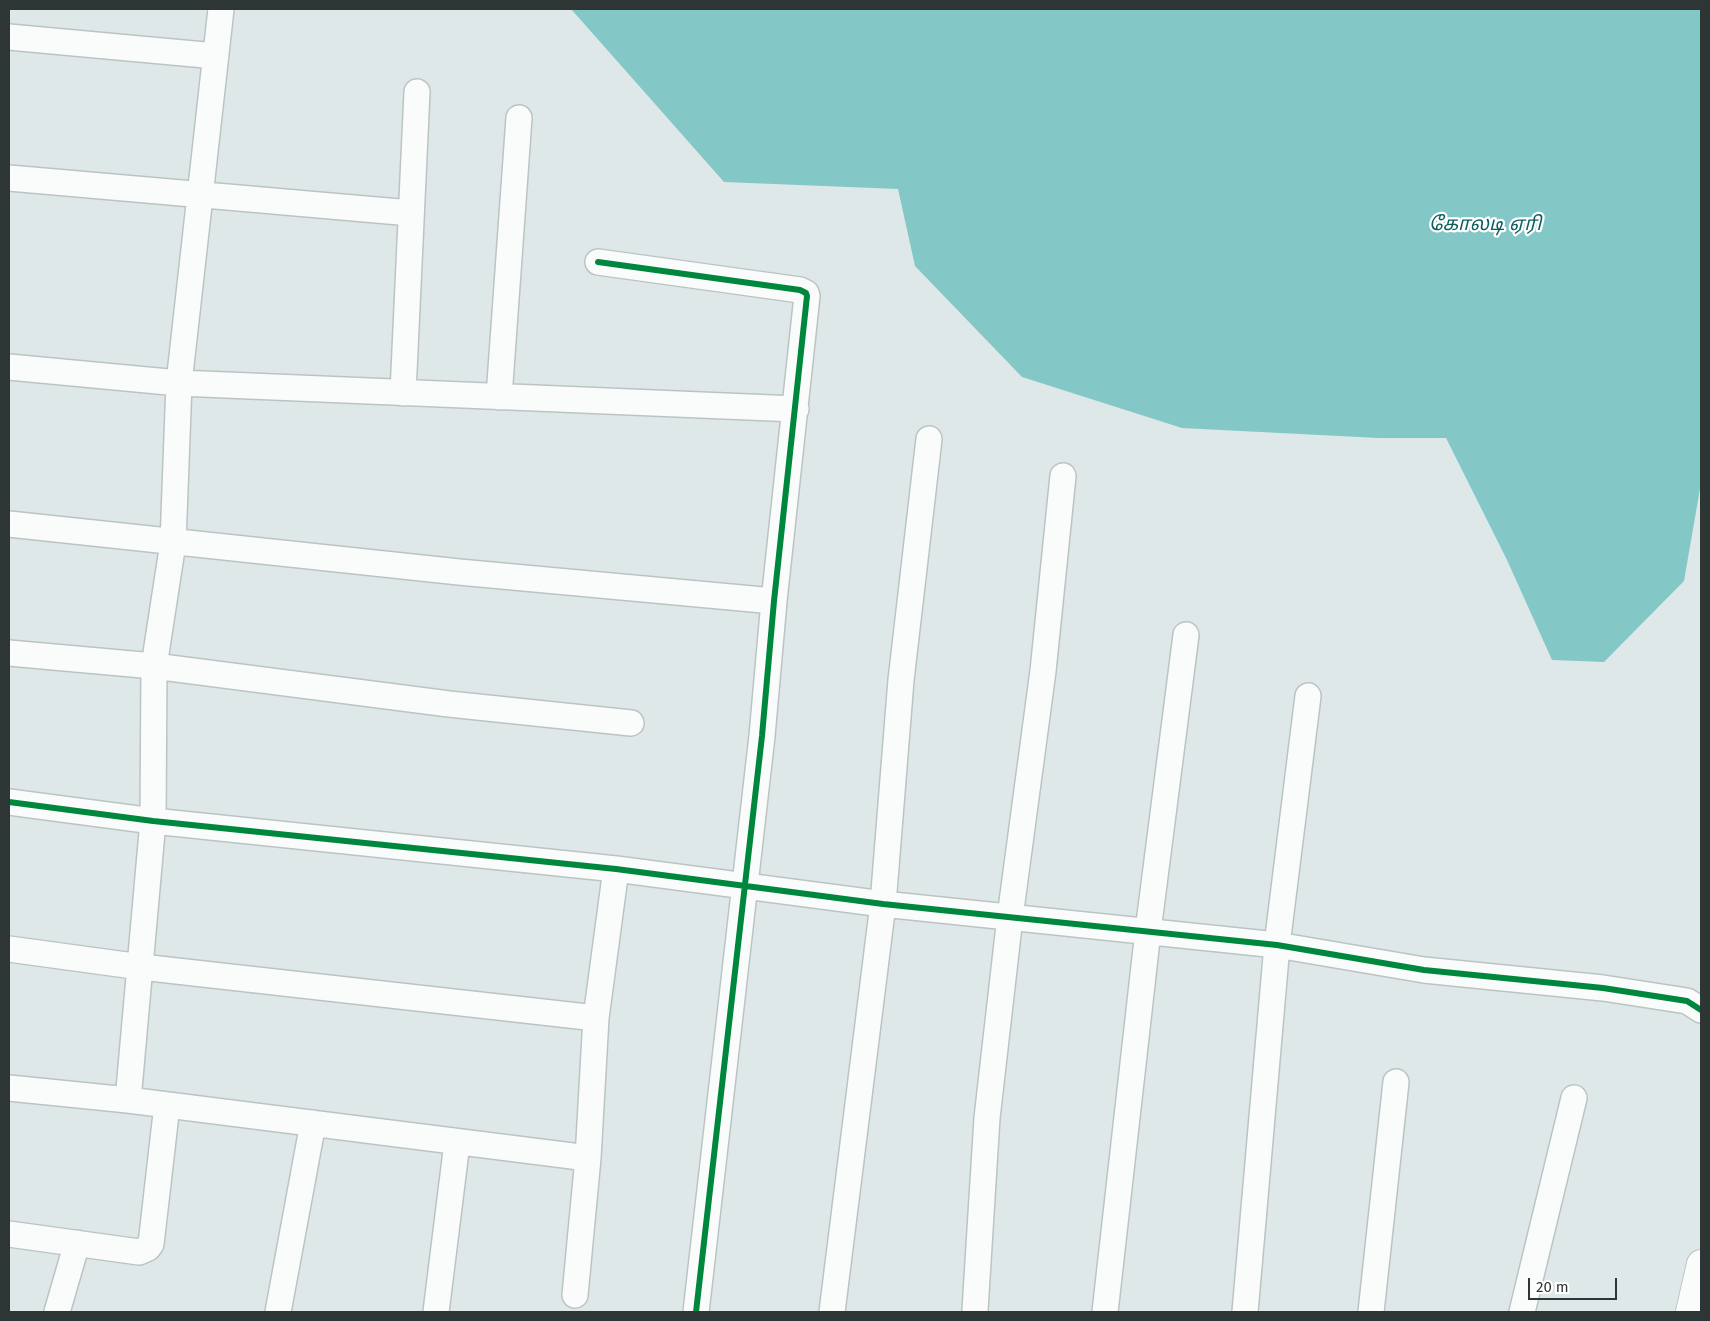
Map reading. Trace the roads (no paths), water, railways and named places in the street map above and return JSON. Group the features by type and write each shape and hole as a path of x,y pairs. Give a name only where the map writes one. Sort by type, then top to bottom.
{"main road":[{"path":"1690,1312 1701,1264"}],"street":[{"path":"128,1100 154,821 154,666 173,543 179,383 221,9"},
{"path":"9,37 216,56"},
{"path":"403,393 417,92"},
{"path":"499,397 519,118"},
{"path":"9,178 411,213"},
{"path":"598,262 800,290 806,293 796,409 745,886 696,1312"},
{"path":"9,367 179,383 796,409"},
{"path":"832,1312 883,904 902,680 928,439"},
{"path":"974,1310 987,1118 1010,918 1043,671 1063,476"},
{"path":"9,524 173,543 774,601"},
{"path":"1105,1312 1148,931 1186,635"},
{"path":"9,653 154,666 449,704 630,723"},
{"path":"1245,1312 1277,945 1308,696"},
{"path":"9,802 154,821 616,869 883,904 1277,945 1424,970 1602,988 1687,1001 1701,1010"},
{"path":"575,1295 588,1158 596,1018 616,869"},
{"path":"9,949 141,967 596,1018"},
{"path":"1371,1312 1396,1082"},
{"path":"9,1088 128,1100 588,1158"},
{"path":"1522,1312 1574,1098"},
{"path":"9,1234 139,1252 150,1244 167,1106"},
{"path":"278,1312 313,1123"},
{"path":"436,1312 457,1142"},
{"path":"57,1312 76,1243"}],"water":[{"name":"கோலடி ஏரி","path":"571,9 1701,9 1701,483 1684,581 1604,662 1552,660 1507,560 1446,438 1378,438 1182,428 1022,377 915,266 898,189 724,182"}]}
